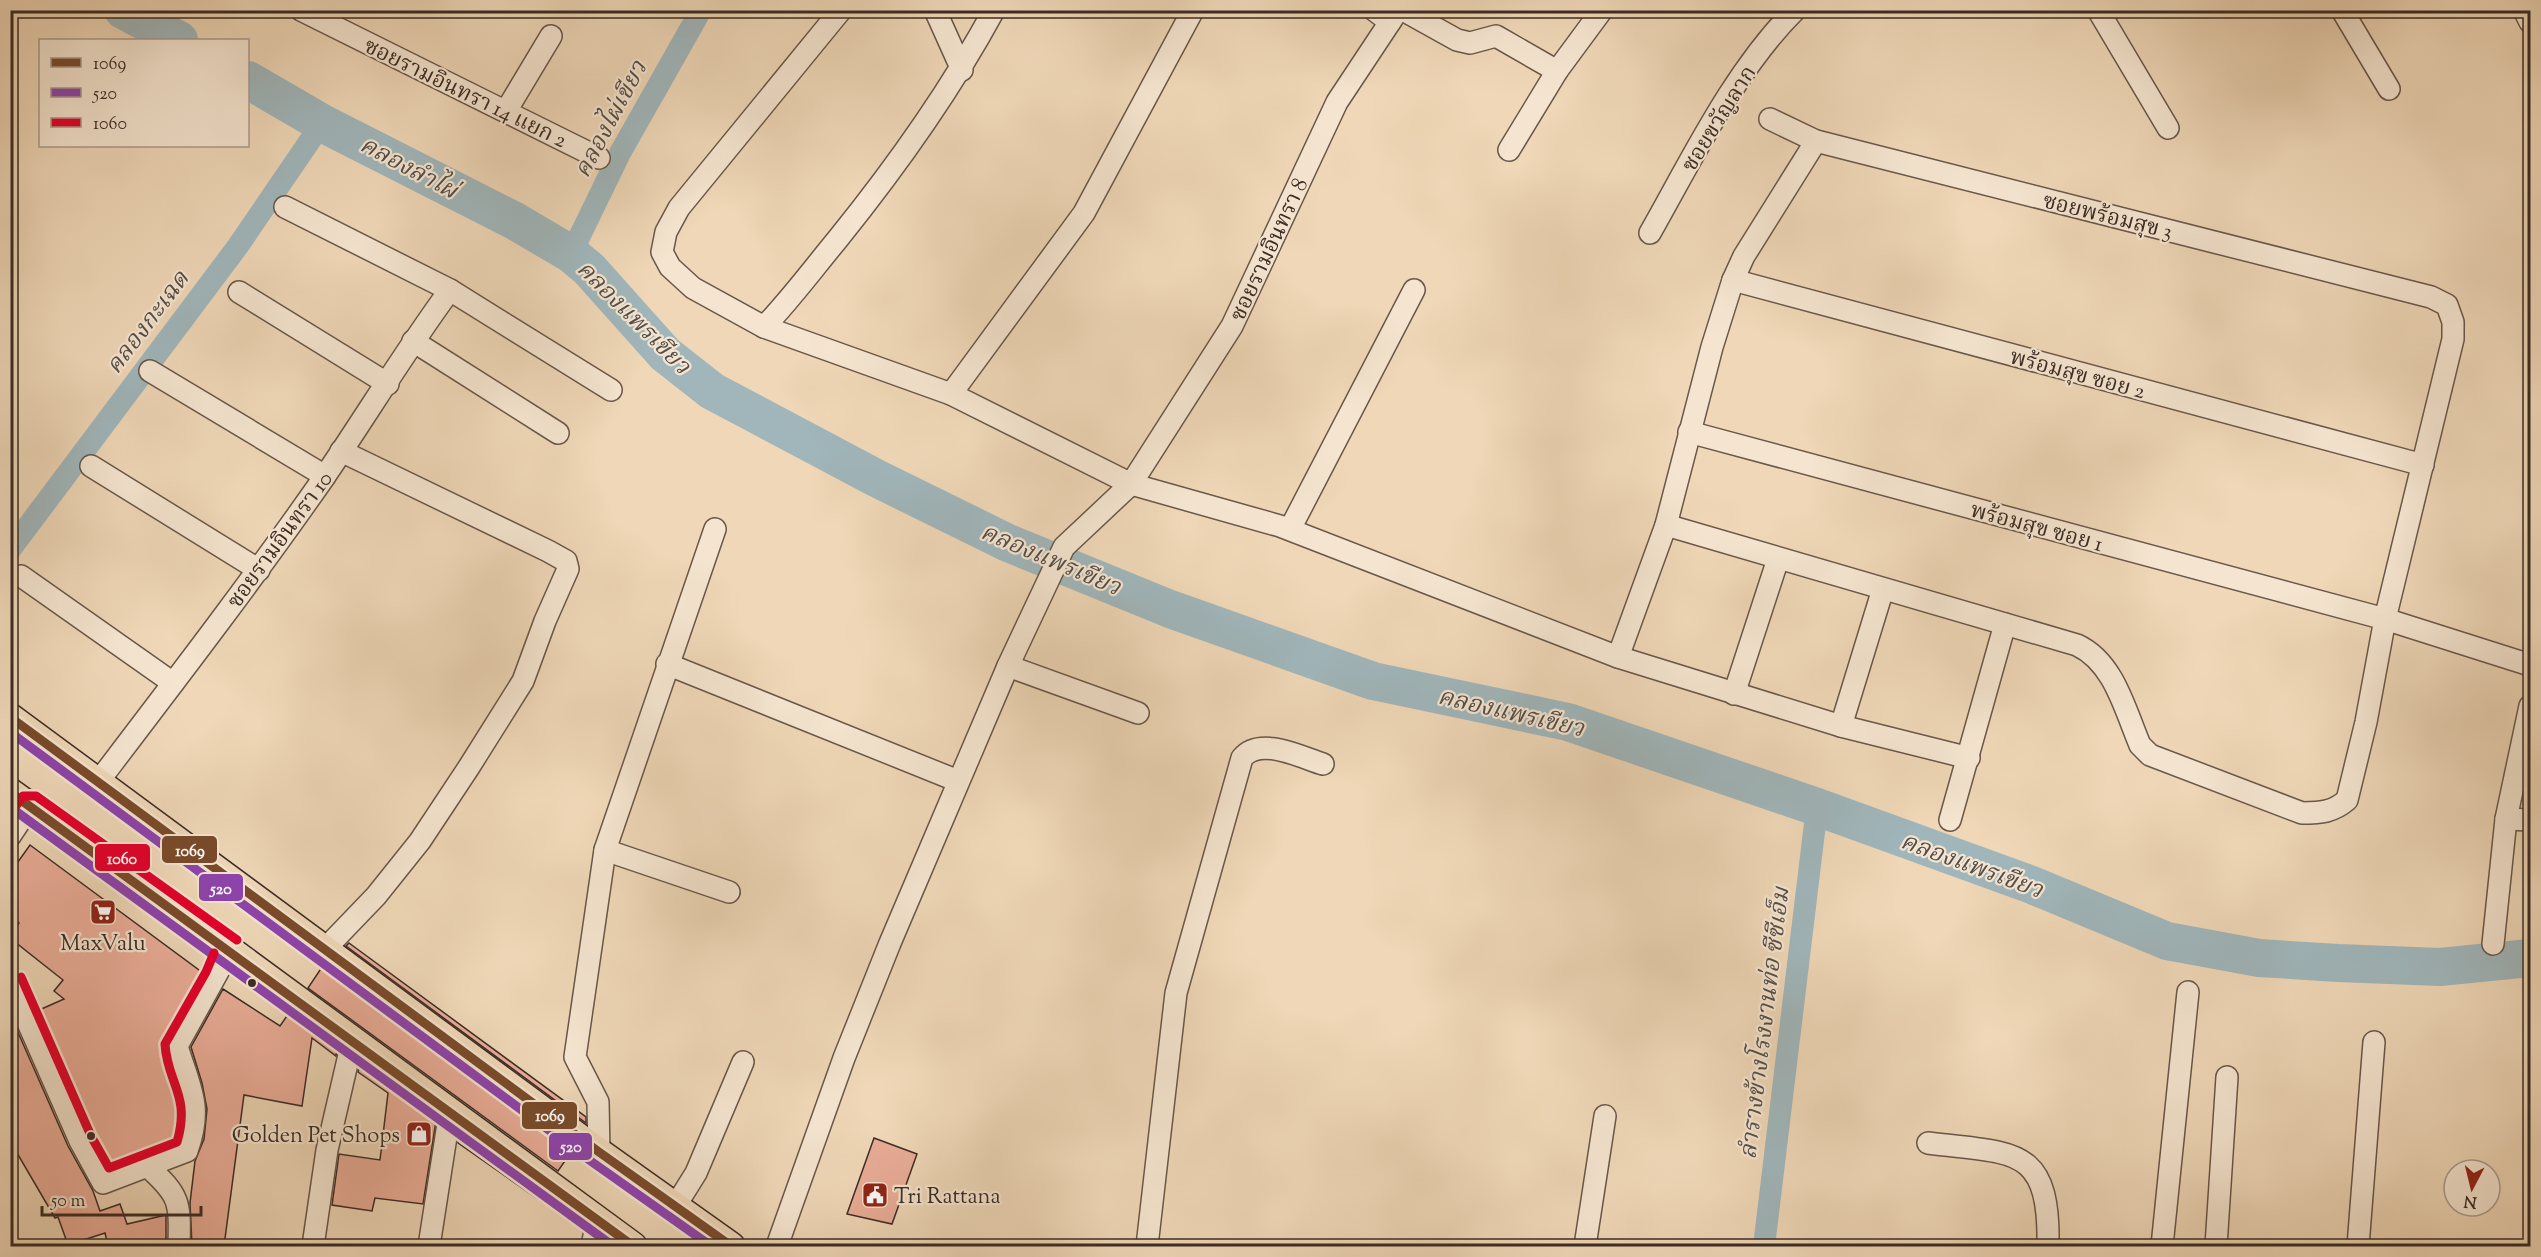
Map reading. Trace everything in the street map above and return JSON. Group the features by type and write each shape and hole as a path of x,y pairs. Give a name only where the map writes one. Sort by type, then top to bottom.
{"main road":[{"path":"10,717 326,948 599,1152 731,1246"},
{"path":"20,799 450,1111 594,1234 633,1246"}],"street":[{"name":"ซอยรามอินทรา 14 แยก 2","path":"301,10 599,158"},
{"path":"841,10 679,208 666,232 662,252 670,267 693,288 764,327 951,394 1131,484 1290,529 1618,657 1840,726 1969,758"},
{"path":"935,10 962,70"},
{"path":"764,327 884,182 962,70 994,10"},
{"path":"951,394 1084,213 1193,10"},
{"path":"1509,150 1557,71 1602,10"},
{"name":"ซอยขวัญลาก","path":"1650,233 1702,141 1752,62 1795,10"},
{"path":"2098,10 2168,128"},
{"path":"2342,10 2389,88"},
{"path":"2524,10 2530,22"},
{"path":"1392,13 1456,40 1470,43 1496,36 1557,71"},
{"name":"ซอยรามอินทรา 8","path":"777,1246 844,1058 958,781 1048,578 1064,547 1131,484 1232,326 1337,102 1392,13"},
{"path":"506,111 551,36"},
{"name":"ซอยพร้อมสุข 3","path":"1770,119 1816,141 2431,297 2447,304 2453,322 2452,339 2423,465"},
{"path":"1618,657 1666,525 1712,347 1733,280 1744,256 1816,141"},
{"path":"285,207 450,290 611,390"},
{"name":"พร้อมสุข ซอย 2","path":"1733,280 2423,465"},
{"name":"ซอยรามอินทรา 10","path":"98,782 259,570 388,384 413,341 450,290"},
{"path":"1290,529 1414,290"},
{"path":"239,292 388,384"},
{"path":"413,341 558,433"},
{"path":"150,371 325,476"},
{"name":"พร้อมสุข ซอย 1","path":"1689,432 2385,619 2530,665"},
{"path":"326,948 376,896 420,841 469,766 523,681 568,569 566,561 548,551 341,451"},
{"path":"1666,525 2078,645 2093,652 2105,666 2140,745 2150,755 2302,813 2324,813 2338,808 2347,800 2366,722 2385,619 2423,465"},
{"path":"91,466 259,570"},
{"path":"599,1152 598,1102 575,1057 605,850 715,529"},
{"path":"1734,694 1778,559"},
{"path":"21,576 173,683"},
{"path":"1840,726 1883,589"},
{"path":"1950,820 2005,624"},
{"path":"667,664 958,781"},
{"path":"1008,666 1138,713"},
{"path":"2493,944 2506,819 2530,706"},
{"path":"1147,1246 1176,993 1242,758 1250,750 1262,747 1323,764"},
{"path":"10,836 20,799"},
{"path":"2506,819 2530,820"},
{"path":"605,850 729,892"},
{"path":"10,982 80,1141 103,1184 187,1151 195,1129 196,1112 177,1046 230,950"},
{"path":"2162,1246 2188,992"},
{"path":"314,1246 327,1150 352,1042"},
{"path":"2358,1246 2374,1042"},
{"path":"676,1205 696,1173 743,1062"},
{"path":"2216,1246 2228,1077"},
{"path":"429,1246 450,1111"},
{"path":"1585,1246 1605,1116"},
{"path":"1928,1143 2002,1153 2016,1157 2031,1167 2042,1184 2046,1198 2048,1246"},
{"path":"147,1166 166,1182 180,1204 179,1246"}],"building":[{"path":"30,845 203,973 164,1044 180,1100 181,1120 177,1141 109,1167 91,1135 37,1011 64,999 54,991 63,980 10,938 19,923 10,916 10,873"},
{"path":"349,943 586,1117 586,1123 346,946"},
{"path":"322,967 572,1151 558,1171 308,988"},
{"path":"223,989 280,1026 289,1013 337,1048 336,1056 312,1038 302,1106 244,1095 224,1246 192,1246 190,1203 195,1161 204,1139 207,1109 191,1047"},
{"path":"13,1021 68,1146 93,1191 100,1211 120,1204 127,1224 166,1215 166,1246 108,1246 105,1233 68,1245 58,1217 55,1218 10,1141 10,1022"},
{"path":"360,1065 436,1121 423,1204 375,1198 372,1211 332,1205 339,1154 380,1160 388,1093 358,1072"},
{"path":"459,1138 539,1197 538,1199 458,1143"},
{"path":"874,1138 917,1154 892,1224 847,1214"}],"waterway":[{"name":"คลองลำไผ่","path":"123,10 177,39"},
{"name":"คลองไผ่เขียว","path":"571,254 620,153 701,10"},
{"name":"คลองแพรเขียว","path":"249,81 322,123 515,221 571,254 589,269 665,354 712,391 876,478 1008,543 1170,609 1373,681 1568,722 1817,807 2032,885 2167,941 2259,958 2338,963 2440,967 2530,958"},
{"name":"คลองกะเฉด","path":"10,550 238,246 322,123"},
{"name":"ลำรางข้างโรงงานท่อ ซีซีเอ็ม","path":"1764,1246 1817,807"}],"transit line":[{"name":"1069","path":"10,717 599,1152 731,1246"},
{"name":"520","path":"10,732 592,1162 711,1246"},
{"name":"1069","path":"10,792 633,1246"},
{"name":"1060","path":"10,814 23,796 36,796 237,940"},
{"name":"520","path":"10,807 613,1246"},
{"name":"1060","path":"21,977 91,1136 109,1168 177,1142 181,1126 180,1101 165,1044 206,972 214,953"}],"place":[{"name":"MaxValu","path":"103,912"},
{"name":"Golden Pet Shops","path":"419,1134"},
{"name":"Tri Rattana","path":"875,1195"}]}
